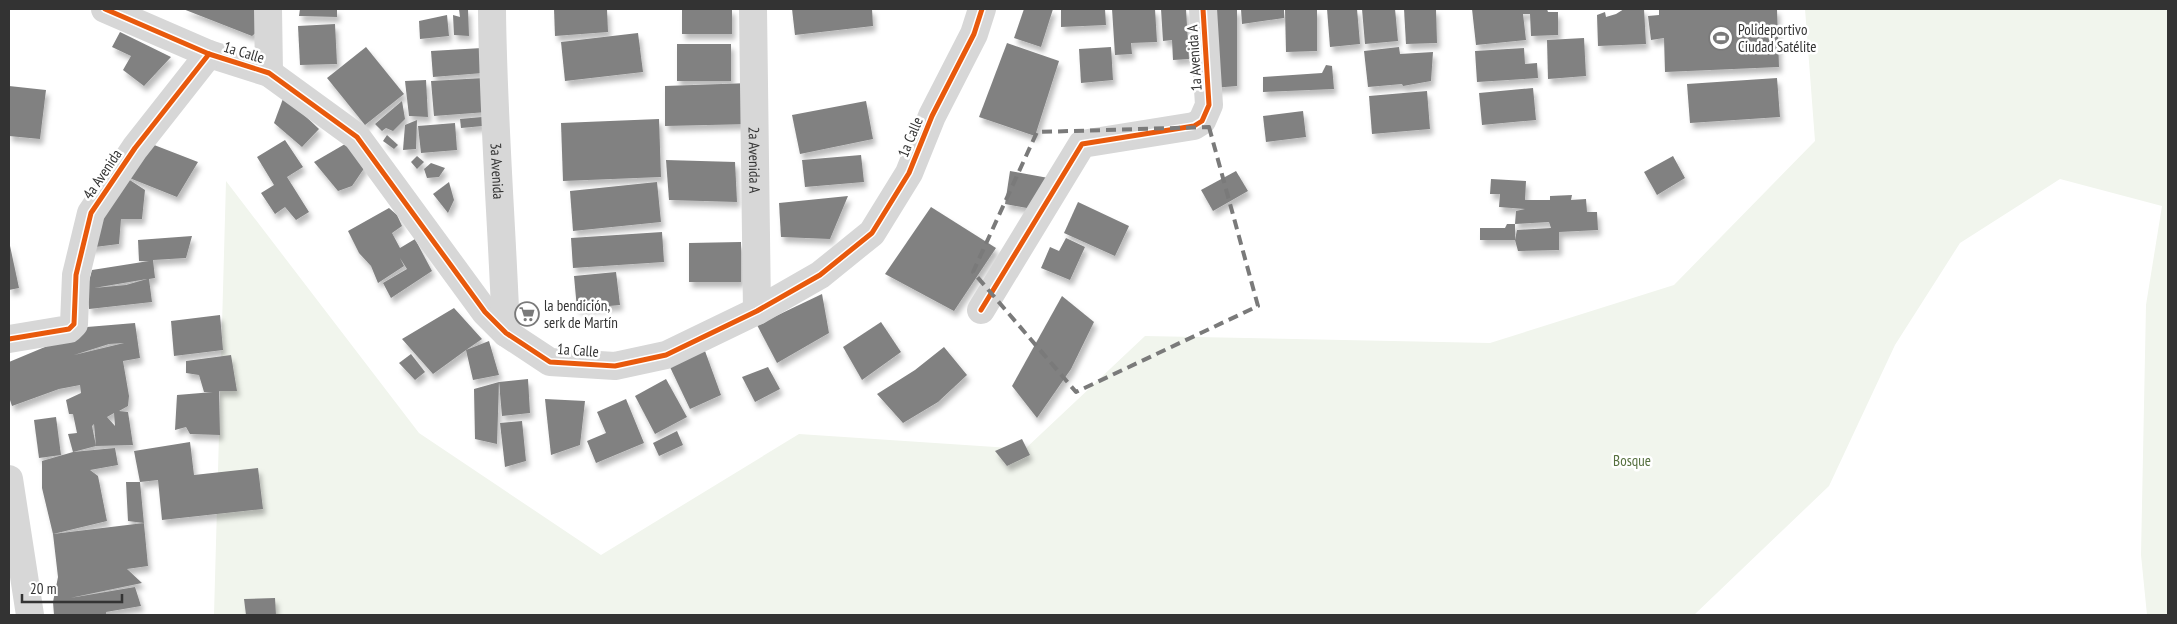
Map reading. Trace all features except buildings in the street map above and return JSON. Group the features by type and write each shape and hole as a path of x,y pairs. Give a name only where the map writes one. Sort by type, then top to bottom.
{"street":[{"name":"1a Calle","path":"106,9 209,54 268,73 357,137 485,312 506,333 550,362 615,366 666,355 757,311 820,275 872,233 909,173 932,116 974,34 982,9"},
{"path":"268,9 268,73"},
{"name":"3a Avenida","path":"492,9 495,125 500,184 506,333"},
{"name":"2a Avenida A","path":"753,9 757,311"},
{"name":"1a Avenida A","path":"981,310 1082,144 1194,126 1202,121 1209,106 1203,9"},
{"name":"4a Avenida","path":"9,339 69,329 74,324 76,275 91,213 135,148 209,54"},
{"path":"9,479 30,615"}],"highlighted area":[{"path":"1209,127 1258,306 1076,392 973,272 1037,132"}],"green space":[{"name":"Bosque","path":"1805,9 2168,9 2168,615 2147,615 2141,555 2146,305 2162,206 2060,179 1960,243 1895,345 1829,486 1694,615 214,615 226,181 419,433 601,555 799,434 1025,449 1145,336 1490,343 1674,285 1815,141"}],"cycle path":[{"path":"105,9 209,54 269,73 357,137 485,312 506,333 550,362 615,366 666,355 757,311 820,275 872,233 909,173 932,116 974,34 982,9"},
{"path":"981,310 1082,144 1194,126 1202,121 1209,105 1203,9"},
{"path":"9,339 69,329 74,324 76,275 91,213 135,148 209,54"}],"place":[{"name":"Polideportivo Ciudad Satélite","path":"1721,38"},
{"name":"la bendición, serk de Martín","path":"527,314"}]}
